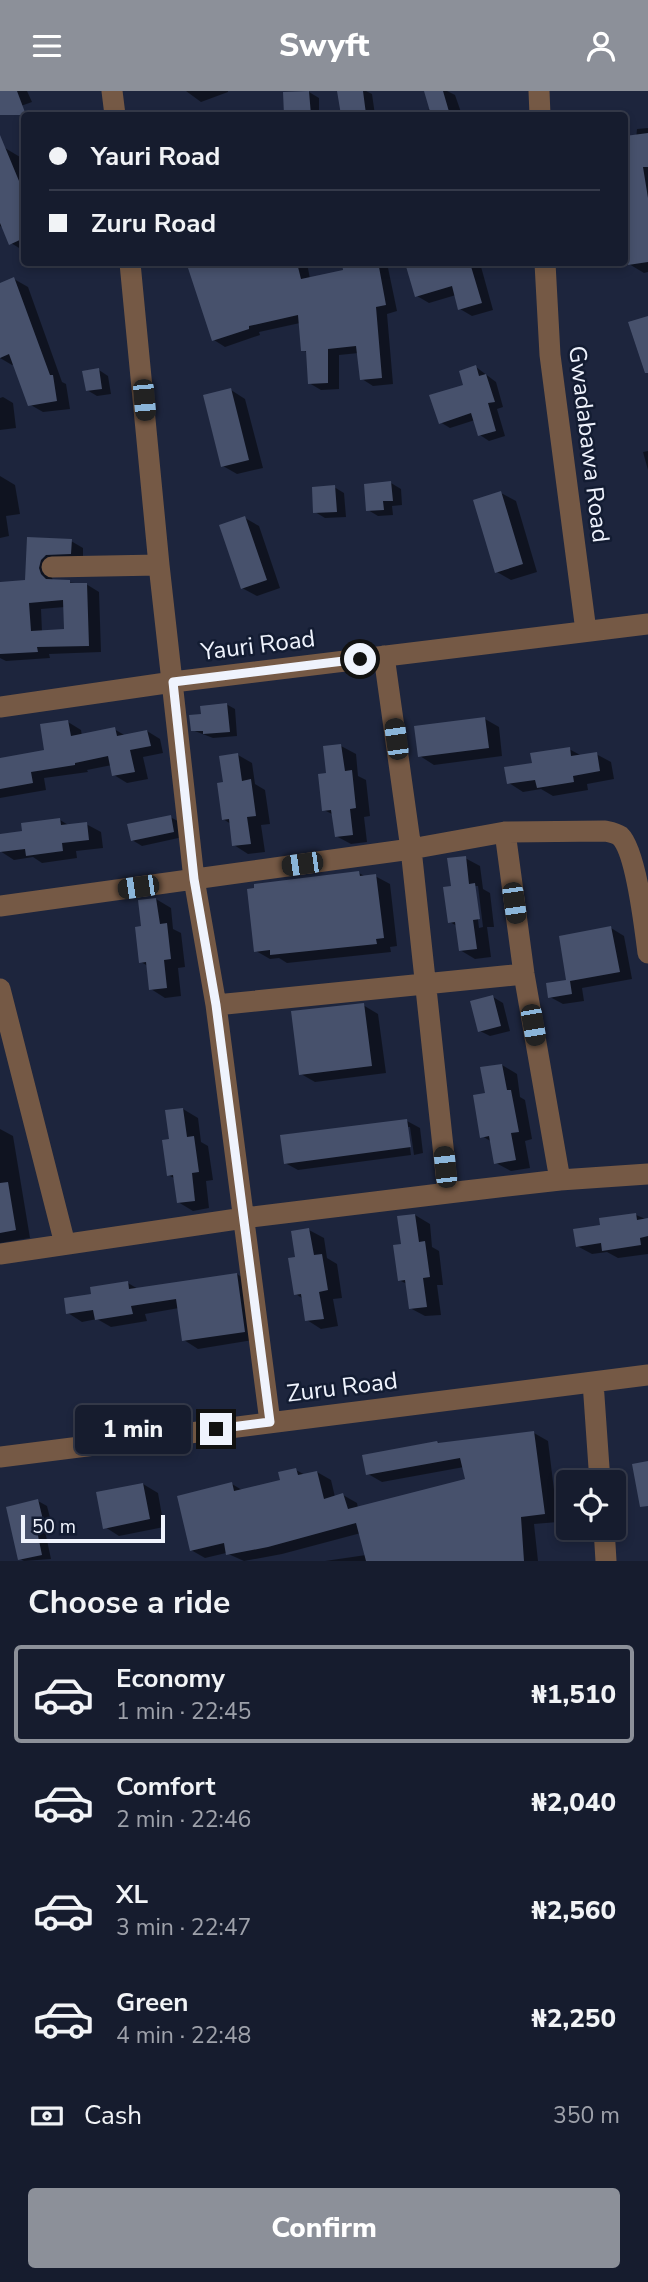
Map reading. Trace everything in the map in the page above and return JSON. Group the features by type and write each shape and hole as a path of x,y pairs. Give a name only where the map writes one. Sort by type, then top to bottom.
{"street":[{"path":"112,91 115,112"},
{"path":"539,91 540,112"},
{"path":"130,266 159,565 194,879 216,1005 270,1422"},
{"name":"Gwadabawa Road","path":"545,266 550,355 586,631"},
{"path":"52,567 159,565"},
{"name":"Yauri Road","path":"0,707 173,682 648,624"},
{"path":"384,656 411,849 448,1193"},
{"path":"0,906 411,849 505,832 605,831 618,834 626,844 643,912 648,953"},
{"path":"505,832 524,974 560,1180"},
{"path":"216,1005 524,974"},
{"path":"0,989 65,1244"},
{"path":"0,1254 244,1218 560,1180 648,1174"},
{"name":"Zuru Road","path":"0,1457 648,1375"},
{"path":"593,1383 599,1470"},
{"path":"605,1540 606,1561"}],"building":[{"path":"0,91 17,91 25,112 21,112 21,115 0,115"},
{"path":"309,91 311,112 284,112 283,92"},
{"path":"337,91 363,91 366,112 340,112"},
{"path":"424,91 443,91 449,112 430,112"},
{"path":"648,133 648,167 643,167 648,198 648,262 628,265 630,193 628,136"},
{"path":"0,135 21,186 21,239 9,245 0,223"},
{"path":"298,266 301,279 343,270 342,266 379,267 386,305 376,307 382,378 360,380 356,346 328,349 328,383 308,384 306,351 301,351 298,315 249,326 249,329 212,341 188,268"},
{"path":"406,266 471,266 482,303 458,310 452,286 415,297"},
{"path":"14,277 50,375 53,375 57,401 28,406 9,354 0,358 0,283"},
{"path":"648,316 648,373 645,373 628,322"},
{"path":"476,365 479,376 486,374 495,402 488,403 496,431 478,436 471,413 439,424 429,395 463,385 459,371"},
{"path":"99,368 102,389 86,391 82,371"},
{"path":"231,388 249,460 221,467 203,395"},
{"path":"391,481 393,501 383,501 384,510 366,511 364,484"},
{"path":"335,485 337,512 313,513 312,487"},
{"path":"501,491 523,564 495,573 473,500"},
{"path":"245,516 267,580 241,589 219,525"},
{"path":"27,537 72,539 71,554 46,555 39,568 46,579 87,583 89,646 37,647 38,652 0,654 0,582 25,580","holes":["63,600 64,629 31,631 29,603"]},
{"path":"227,703 230,732 203,734 203,731 191,731 189,715 201,714 200,706"},
{"path":"485,717 489,748 418,757 414,726"},
{"path":"68,720 71,736 115,727 117,736 147,730 151,746 130,750 135,772 112,776 108,756 31,772 33,783 0,789 0,758 44,750 40,724"},
{"path":"341,744 345,771 352,770 356,808 350,809 353,835 335,837 331,810 322,811 318,774 326,773 323,746"},
{"path":"570,747 571,756 597,752 600,771 573,776 574,782 537,788 535,780 507,784 504,767 532,763 530,753"},
{"path":"238,753 242,781 251,779 256,816 247,817 251,844 232,846 229,819 222,820 217,783 223,782 219,756"},
{"path":"171,815 174,832 131,841 127,824"},
{"path":"60,818 61,825 87,822 89,840 62,843 63,851 26,856 25,849 0,852 0,834 22,831 21,823"},
{"path":"466,856 469,884 475,883 480,919 473,920 477,949 459,951 455,922 448,923 443,887 451,886 447,858"},
{"path":"359,871 360,876 376,874 384,938 376,939 377,944 270,955 270,950 254,952 247,889 254,888 254,884"},
{"path":"156,898 160,924 167,923 171,959 164,960 167,988 149,990 146,962 139,963 135,927 141,926 138,900"},
{"path":"611,926 620,972 570,981 572,994 548,998 546,983 566,980 559,936"},
{"path":"493,995 501,1026 478,1032 470,1001"},
{"path":"364,1003 372,1066 299,1075 291,1011"},
{"path":"502,1064 507,1090 511,1090 519,1132 511,1133 516,1160 494,1164 489,1136 480,1138 473,1095 485,1093 480,1067"},
{"path":"183,1108 187,1137 194,1136 199,1172 192,1173 195,1201 177,1203 173,1175 167,1176 162,1140 169,1139 165,1110"},
{"path":"407,1119 411,1147 284,1164 280,1135"},
{"path":"8,1182 16,1230 0,1233 0,1183"},
{"path":"636,1213 637,1220 648,1218 648,1236 640,1238 641,1245 602,1251 601,1243 576,1247 573,1229 600,1225 599,1218"},
{"path":"415,1214 419,1242 425,1241 430,1277 423,1278 427,1307 409,1309 405,1280 398,1281 393,1245 401,1244 397,1216"},
{"path":"309,1228 314,1255 322,1254 328,1290 319,1292 324,1319 305,1321 301,1294 294,1295 288,1258 295,1257 291,1231"},
{"path":"237,1273 245,1332 182,1341 176,1299 131,1306 133,1314 95,1320 93,1310 66,1314 64,1298 91,1294 90,1287 128,1281 129,1289"},
{"path":"534,1431 545,1514 521,1517 524,1561 366,1561 356,1523 268,1547 226,1555 224,1543 190,1551 177,1496 232,1482 234,1491 280,1480 278,1472 296,1468 298,1475 317,1471 324,1499 343,1493 348,1509 465,1479 460,1458 366,1475 362,1455 437,1441"},
{"path":"648,1461 648,1506 640,1507 632,1464"},
{"path":"143,1483 150,1519 103,1529 96,1492"},
{"path":"38,1499 44,1524 36,1526 42,1555 18,1560 6,1507"}],"route":[{"path":"216,1429 270,1422 216,1005 194,879 173,682 360,659"}]}
